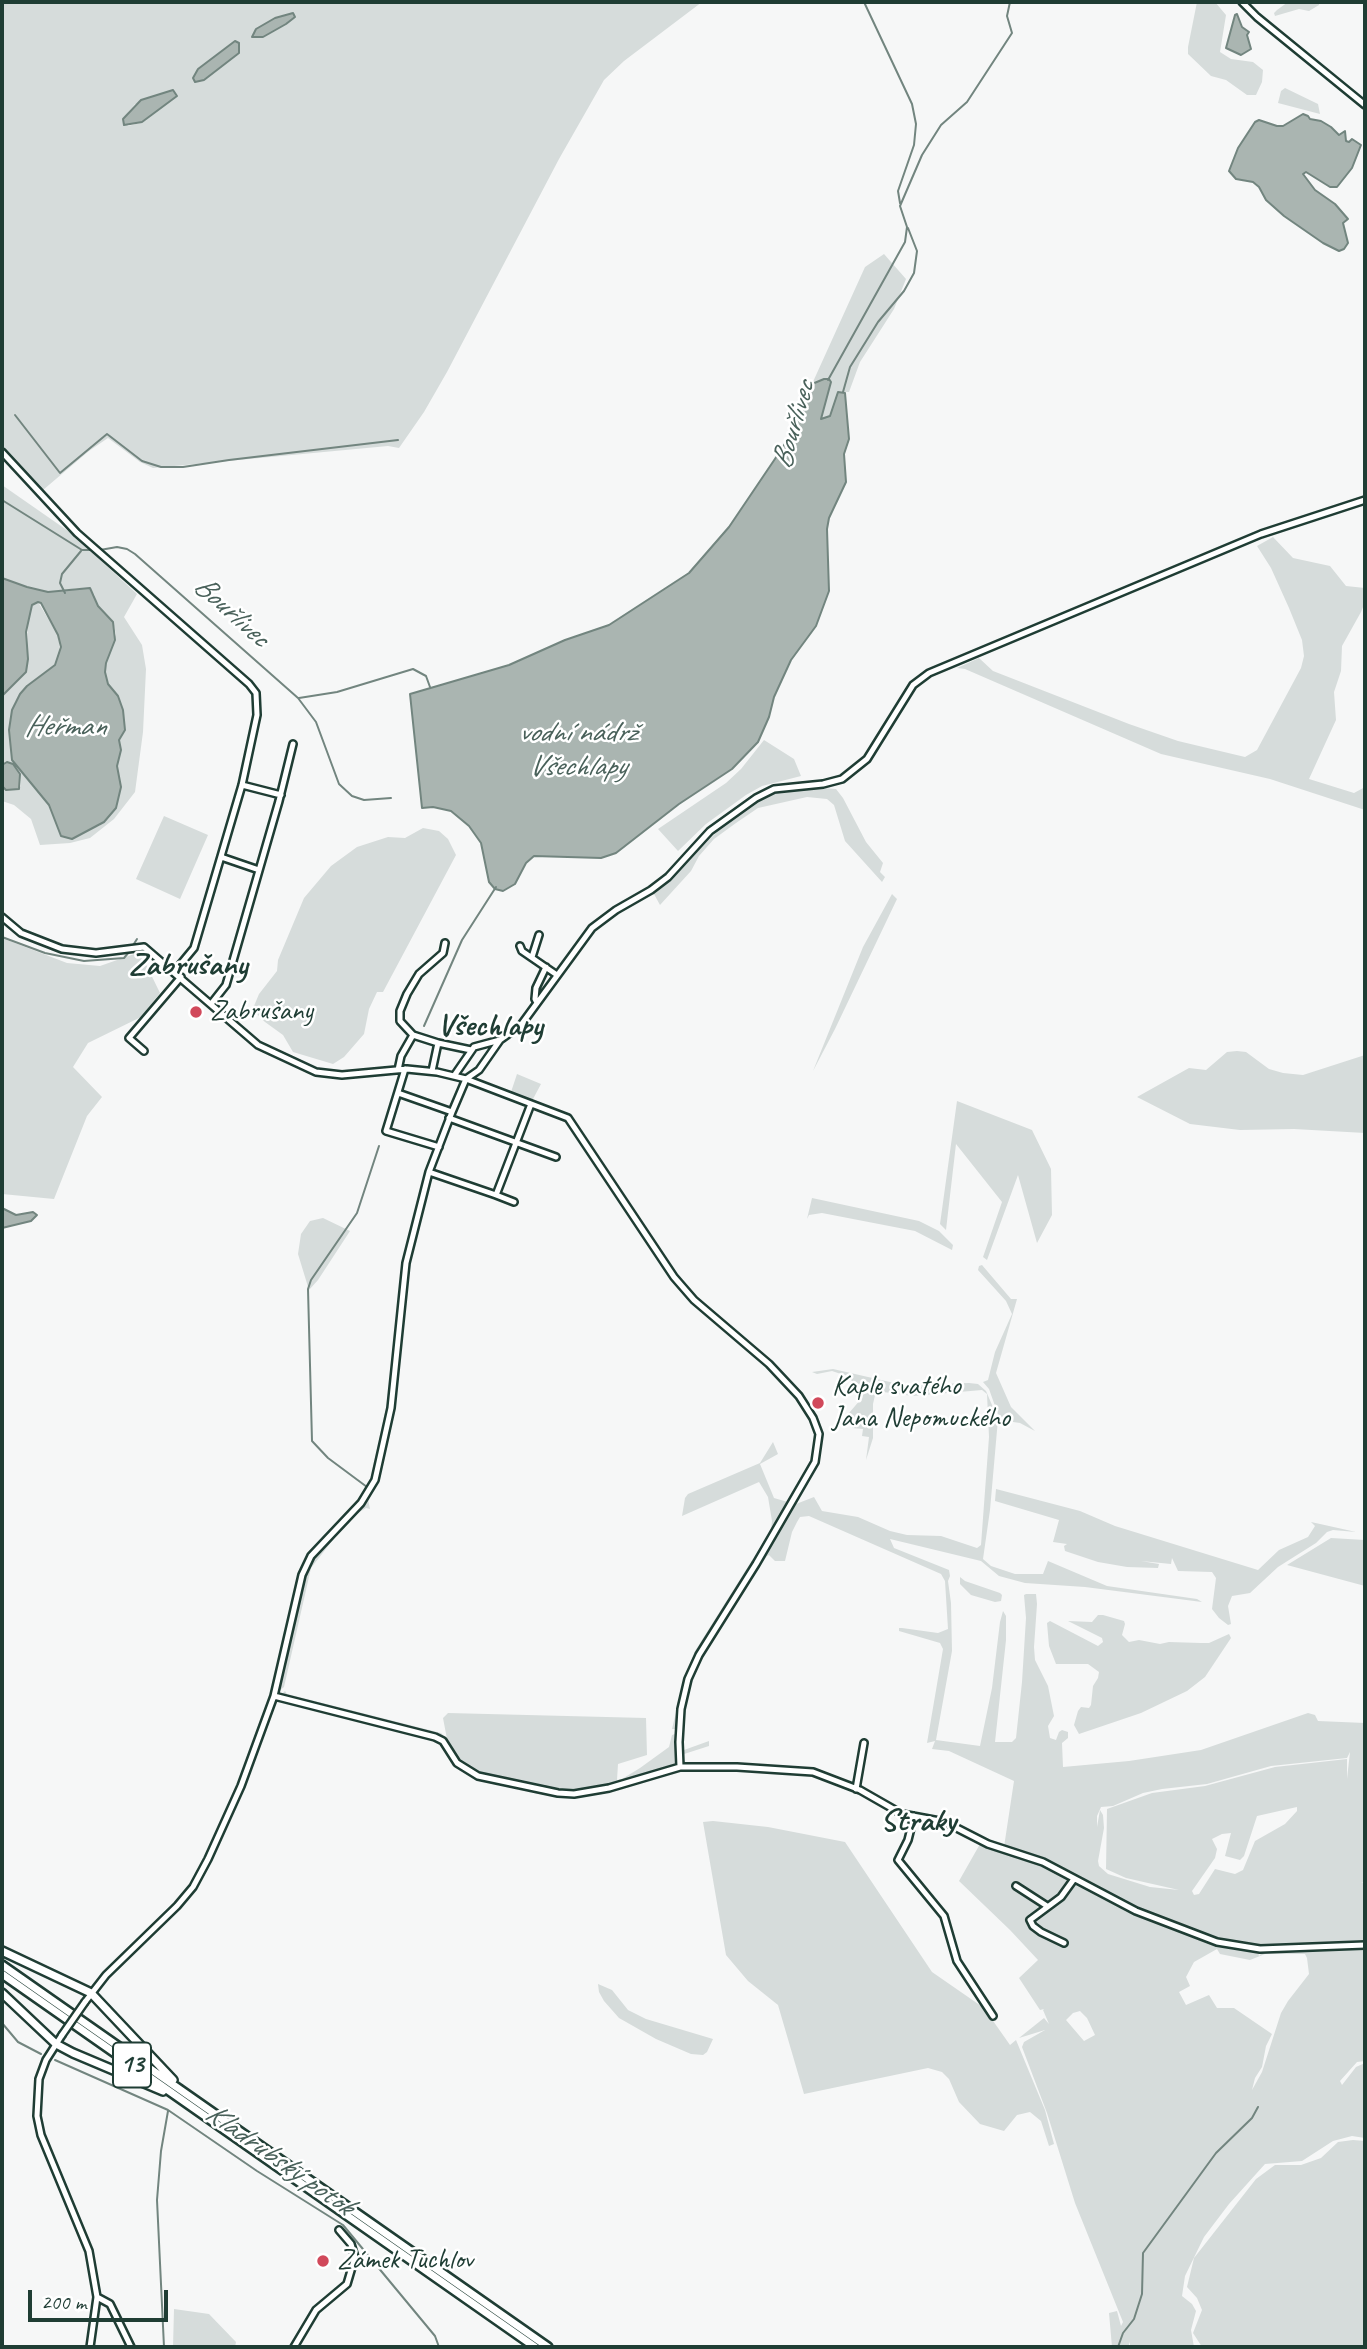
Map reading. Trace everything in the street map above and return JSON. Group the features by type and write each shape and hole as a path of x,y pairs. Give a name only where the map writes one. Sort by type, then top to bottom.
{"highway":[{"path":"2,1951 91,1993 185,2097"},
{"name":"13","path":"2,1965 535,2347"},
{"name":"13","path":"2,1973 548,2347"},
{"path":"2,1993 56,2043 185,2097"}],"street":[{"path":"1242,2 1365,105"},
{"path":"2,452 77,533 256,693 257,715 242,785 194,948 175,971"},
{"path":"90,2347 97,2297 89,2251 41,2135 37,2116 39,2079 56,2043 91,1993 193,1887 241,1786 274,1696 302,1575 311,1556 361,1503 376,1480 391,1408 405,1263 429,1172 466,1079 479,1070 499,1040 521,1025 592,928 668,877 710,831 755,798 774,789 823,784 842,779 867,759 913,685 929,673 1256,536 1365,500"},
{"path":"211,1004 226,985 293,744"},
{"path":"242,785 281,795"},
{"path":"221,857 260,870"},
{"path":"2,917 20,933 62,949 96,953 144,947 258,1045 316,1072 342,1074 432,1071 466,1079 568,1118 674,1277 694,1300 786,1381 806,1407 819,1434 818,1452 811,1471 699,1656 688,1679 681,1709 680,1767"},
{"path":"531,957 539,935"},
{"path":"445,943 443,953 419,974 407,994 400,1011 400,1021 414,1035 471,1050"},
{"path":"520,946 522,951 558,975"},
{"path":"537,1003 537,988 546,967"},
{"path":"144,1051 129,1038 181,977"},
{"path":"414,1035 401,1056 398,1093 386,1131 439,1147"},
{"path":"454,1076 471,1050 483,1043 499,1040"},
{"path":"432,1071 438,1043"},
{"path":"398,1093 556,1157"},
{"path":"496,1195 531,1104"},
{"path":"429,1172 514,1202"},
{"path":"274,1696 435,1737 443,1741 457,1763 468,1772 484,1778 558,1793 574,1794 609,1788 680,1767 737,1767 813,1772 856,1789 902,1814 945,1822 988,1844 1043,1862 1136,1910 1217,1942 1260,1949 1365,1945"},
{"path":"856,1789 864,1743"},
{"path":"914,1816 908,1840 898,1860 944,1916 957,1962 993,2016"},
{"path":"1064,1943 1045,1935 1030,1923 1032,1917 1061,1897 1074,1879"},
{"path":"1016,1886 1047,1906"},
{"path":"294,2347 316,2310 347,2284 355,2257 351,2244 339,2230"},
{"path":"97,2297 110,2304 131,2347"}],"shaded area":[{"path":"2,2 702,2 624,61 604,80 559,159 447,372 399,448 388,446 153,468 140,462 108,438 43,490 2,449","holes":["293,13 295,17 263,37 256,29 275,18","236,41 239,53 204,80 196,72","135,104 163,105 140,123 128,126 123,119"]},
{"path":"1197,2 1215,2 1226,15 1220,52 1231,59 1253,62 1263,70 1262,82 1256,95 1247,95 1226,80 1211,76 1188,54"},
{"path":"1288,2 1319,2 1319,5 1309,11 1299,9 1275,16 1274,13"},
{"path":"1285,88 1318,104 1320,114 1278,103 1281,91"},
{"path":"884,254 906,279 894,309 860,362 849,392 838,392 830,416 821,420 831,382 824,379 812,384 865,267"},
{"path":"2,485 71,533 137,594 124,617 142,645 146,669 143,732 135,792 114,819 90,838 70,843 40,845 31,819 14,805 2,801 2,786 6,790 19,789 21,786 20,774 3,763 2,765 2,696 21,678 27,647 28,617 32,605 38,602 58,635 60,650 55,665 27,686 15,702 9,730 12,760 49,805 61,836 72,839 99,826 116,809 121,787 117,766 121,750 119,740 125,730 123,710 118,696 108,684 105,672 116,634 113,622 98,606 94,594 80,588 48,592 2,578"},
{"path":"1273,537 1293,558 1330,566 1346,586 1365,588 1365,602 1342,646 1341,671 1334,692 1336,720 1309,779 1354,793 1365,787 1365,810 1270,779 1161,754 965,669 957,668 979,658 993,671 1129,724 1178,741 1245,757 1257,750 1301,668 1304,656 1302,640 1289,608 1271,568 1257,546"},
{"path":"764,740 794,759 801,776 762,786 746,795 706,824 678,851 658,829 726,783"},
{"path":"836,789 843,798 866,842 883,863 880,872 885,877 882,882 845,841 834,805 827,799 807,797 758,808 714,839 699,856 691,871 660,905 654,894 725,824 749,806 777,792"},
{"path":"164,816 208,835 180,899 136,879"},
{"path":"423,828 439,831 448,839 456,855 383,992 377,992 369,1009 364,1034 344,1057 333,1064 293,1052 283,1035 256,1013 254,1006 259,994 277,971 278,960 304,898 331,866 357,847 388,837 405,838"},
{"path":"892,894 897,899 813,1071 863,947"},
{"path":"2,938 67,963 100,966 140,952 160,993 141,1017 88,1043 73,1067 102,1097 87,1116 54,1199 2,1194"},
{"path":"1227,1052 1246,1052 1269,1069 1303,1075 1365,1055 1365,1133 1294,1129 1240,1130 1190,1124 1137,1097 1189,1068 1206,1070"},
{"path":"517,1074 541,1084 533,1099 511,1092"},
{"path":"957,1101 1032,1130 1051,1169 1052,1215 1037,1243 1018,1175 987,1260 983,1257 1002,1202 956,1144 946,1230 940,1224"},
{"path":"812,1198 919,1221 939,1231 953,1245 952,1250 915,1231 822,1213 809,1215 807,1219"},
{"path":"323,1218 350,1231 309,1290 298,1254 301,1234 310,1221"},
{"path":"982,1265 1011,1299 1017,1299 996,1373 1011,1407 1035,1431 1020,1423 1000,1420 989,1389 983,1382 988,1380 995,1352 1012,1314 1006,1301 978,1270"},
{"path":"833,1369 903,1385 969,1383 978,1384 986,1391 998,1419 983,1559 991,1566 1015,1574 1043,1574 1048,1561 1107,1586 1197,1599 1202,1602 1085,1587 1025,1583 999,1576 981,1561 890,1539 894,1548 949,1570 952,1651 936,1740 980,1746 1003,1611 1006,1616 1006,1640 995,1742 1012,1742 1016,1738 1022,1682 1026,1594 1036,1594 1035,1660 1048,1686 1054,1716 1048,1726 1050,1738 1056,1740 1062,1730 1068,1732 1068,1738 1062,1743 1063,1767 1129,1761 1201,1750 1308,1713 1315,1715 1318,1721 1365,1723 1365,1883 1361,1882 1365,1884 1365,1943 1261,1947 1226,1941 1138,1908 1054,1864 1004,1847 1014,1781 949,1751 932,1749 935,1741 927,1743 943,1649 940,1643 899,1631 899,1628 902,1628 938,1633 948,1629 945,1581 941,1574 809,1516 800,1517 797,1522 785,1561 775,1561 767,1556 703,1653 687,1696 683,1748 684,1750 709,1741 709,1746 681,1755 684,1702 698,1660 796,1504 814,1497 822,1511 858,1517 890,1531 907,1535 941,1536 977,1548 981,1545 989,1437 987,1394 982,1390 913,1396 876,1391 873,1404 873,1438 866,1460 869,1437 862,1436 863,1429 852,1428 849,1413 861,1399 860,1389 847,1376 832,1371 817,1374 812,1372","holes":["1350,1752 1347,1779 1347,1759 1275,1767 1205,1786 1152,1793 1107,1809 1106,1869 1126,1878 1179,1890 1150,1887 1108,1874 1099,1866 1104,1828 1100,1810 1097,1827 1097,1816 1101,1807 1113,1806 1143,1793 1207,1784 1271,1766 1347,1758","1297,1807 1297,1811 1285,1824 1255,1841 1243,1870 1235,1874 1215,1869 1199,1894 1194,1895 1192,1891 1215,1858 1217,1849 1212,1839 1231,1833 1225,1856 1240,1860 1244,1856 1257,1816"]},
{"path":"773,1442 778,1454 760,1464 774,1498 791,1503 695,1658 678,1729 672,1729 684,1679 695,1651 771,1530 772,1521 768,1497 759,1482 682,1516 685,1498 688,1494 760,1463"},
{"path":"996,1489 1080,1511 1115,1526 1258,1570 1279,1550 1308,1537 1315,1526 1311,1522 1356,1532 1327,1532 1316,1543 1278,1567 1250,1593 1232,1596 1228,1606 1231,1624 1228,1625 1212,1609 1216,1578 1212,1572 1178,1571 1172,1558 1171,1564 1141,1561 1159,1564 1158,1568 1127,1567 1098,1562 1065,1551 1064,1546 1067,1544 1053,1542 1059,1520 995,1501"},
{"path":"368,1499 370,1509 366,1508 358,1513 311,1568 284,1687 278,1692 307,1570 317,1553"},
{"path":"1331,1538 1365,1540 1365,1586 1287,1565"},
{"path":"960,1577 1000,1593 1001,1601 995,1602 971,1595 960,1584"},
{"path":"1098,1615 1124,1621 1122,1635 1129,1642 1139,1640 1160,1644 1209,1643 1229,1634 1231,1638 1205,1677 1187,1691 1141,1713 1079,1734 1074,1725 1078,1711 1081,1707 1089,1708 1091,1705 1093,1686 1099,1672 1088,1664 1056,1664 1049,1646 1047,1623 1050,1621 1098,1646 1103,1642 1102,1638 1068,1621 1092,1622"},
{"path":"285,1691 287,1694 441,1733 447,1739 443,1718 448,1713 646,1718 647,1755 618,1764 617,1780 640,1768 669,1747 672,1735 678,1733 677,1760 675,1766 624,1782 565,1792 483,1776 461,1764 443,1740 281,1695"},
{"path":"703,1822 768,1827 845,1842 932,1972 984,2008 1010,2045 1016,2040 1045,2110 1054,2144 1049,2146 1041,2121 1030,2112 1017,2115 1004,2131 980,2124 959,2102 949,2079 942,2072 928,2068 804,2094 778,2005 748,1981 726,1955"},
{"path":"980,1844 1043,1865 1098,1896 1224,1947 1258,1951 1259,1956 1263,1952 1365,1948 1365,2061 1357,2062 1340,2081 1342,2085 1356,2067 1365,2063 1365,2138 1352,2136 1333,2141 1302,2161 1265,2164 1229,2204 1204,2237 1185,2276 1182,2296 1196,2311 1191,2330 1194,2347 1130,2347 1130,2342 1128,2347 1112,2347 1109,2313 1117,2311 1121,2326 1123,2322 1075,2203 1047,2113 1022,2047 1024,2042 1045,2030 1019,2038 1044,2018 1049,2024 1044,2009 1040,2010 1019,1978 1038,1960 959,1881","holes":["1217,1949 1220,1954 1250,1960 1265,1954 1305,1954 1307,1958 1309,1974 1281,2013 1262,2072 1252,2090 1272,2034 1234,2008 1217,2008 1209,1995 1186,2005 1179,1992 1190,1986 1186,1977 1194,1962","1080,2011 1087,2018 1095,2035 1084,2041 1066,2020 1073,2013"]},
{"path":"598,1984 612,1990 628,2010 646,2019 713,2039 707,2052 703,2055 691,2054 656,2039 619,2018 604,2001"},
{"path":"1365,2141 1365,2347 1202,2347 1193,2333 1202,2310 1197,2298 1187,2287 1194,2258 1256,2179 1275,2165 1301,2165 1321,2158 1338,2142"},
{"path":"174,2309 209,2314 236,2342 235,2347 173,2347"}],"water":[{"path":"293,13 295,17 286,24 263,37 252,37 256,29 275,18"},
{"path":"1237,14 1242,27 1249,32 1247,35 1251,49 1241,55 1226,48"},
{"path":"235,41 239,43 239,53 204,80 195,82 193,78 198,69"},
{"path":"173,90 177,96 142,122 124,125 123,119 141,100"},
{"path":"1303,114 1310,119 1321,121 1339,135 1345,131 1346,141 1352,139 1361,145 1352,168 1337,187 1330,187 1306,172 1303,174 1315,190 1335,204 1348,219 1343,223 1348,243 1339,251 1284,216 1266,200 1253,182 1236,179 1229,171 1238,148 1255,122 1259,120 1283,126"},
{"name":"vodní nádrž Všechlapy","path":"824,379 831,382 821,419 830,416 838,392 845,393 849,439 844,454 846,482 829,518 827,529 829,591 816,626 791,660 758,742 732,769 679,804 616,853 601,858 534,856 526,863 515,884 503,891 495,889 489,882 481,843 469,826 451,811 433,807 422,808 410,694 509,665 565,640 609,625 689,573 729,527 783,447 802,413 812,384"},
{"name":"Heřman","path":"2,578 48,592 90,588 98,606 113,622 115,640 105,672 108,684 118,696 123,710 125,730 119,740 121,750 117,766 121,787 116,808 104,822 72,839 61,836 49,805 12,760 9,730 12,710 20,694 55,665 61,647 58,635 41,603 32,605 26,632 26,672 2,696"},
{"path":"7,762 13,764 20,774 19,789 6,790 2,786 2,765"},
{"path":"2,1208 16,1215 33,1212 37,1215 31,1221 2,1228"}],"waterway":[{"path":"864,2 912,104 916,124 914,145 898,191 900,203"},
{"name":"Bouřlivec","path":"828,380 905,242 907,227 900,206 922,155 941,125 967,102 1012,33 1007,16 1010,2"},
{"path":"843,392 850,367 878,322 904,291 914,273 917,251 908,228"},
{"path":"15,415 60,473 107,434 142,461 161,467 183,467 398,440"},
{"name":"Bouřlivec","path":"2,500 82,550 94,550"},
{"name":"Bouřlivec","path":"100,550 117,547 135,554 298,698 316,722 339,784 352,796 364,800 391,798"},
{"path":"65,593 60,583 62,574 81,551"},
{"path":"299,698 337,692 413,669 426,676 430,687"},
{"path":"424,1026 462,940 496,887"},
{"path":"2,937 45,953 84,961 124,958 129,952"},
{"path":"132,947 137,939"},
{"path":"367,1487 328,1458 312,1441 308,1289 311,1280 357,1213 379,1146"},
{"name":"Kladrubský potok","path":"2,2023 18,2042 41,2054"},
{"name":"Kladrubský potok","path":"55,2060 168,2110 257,2171 343,2225 435,2336 439,2347"},
{"name":"Kladrubský potok","path":"1118,2347 1123,2333 1134,2319 1142,2294 1143,2253 1216,2153 1252,2118 1258,2107"},
{"path":"164,2347 157,2200 168,2111"}],"place":[{"name":"Zabrušany","path":"196,1012"},
{"name":"Kaple svatého Jana Nepomuckého","path":"818,1403"},
{"name":"Zámek Tuchlov","path":"323,2261"}],"district":[{"name":"Zabrušany","path":"188,966"},
{"name":"Všechlapy","path":"490,1027"},
{"name":"Straky","path":"918,1822"}]}
